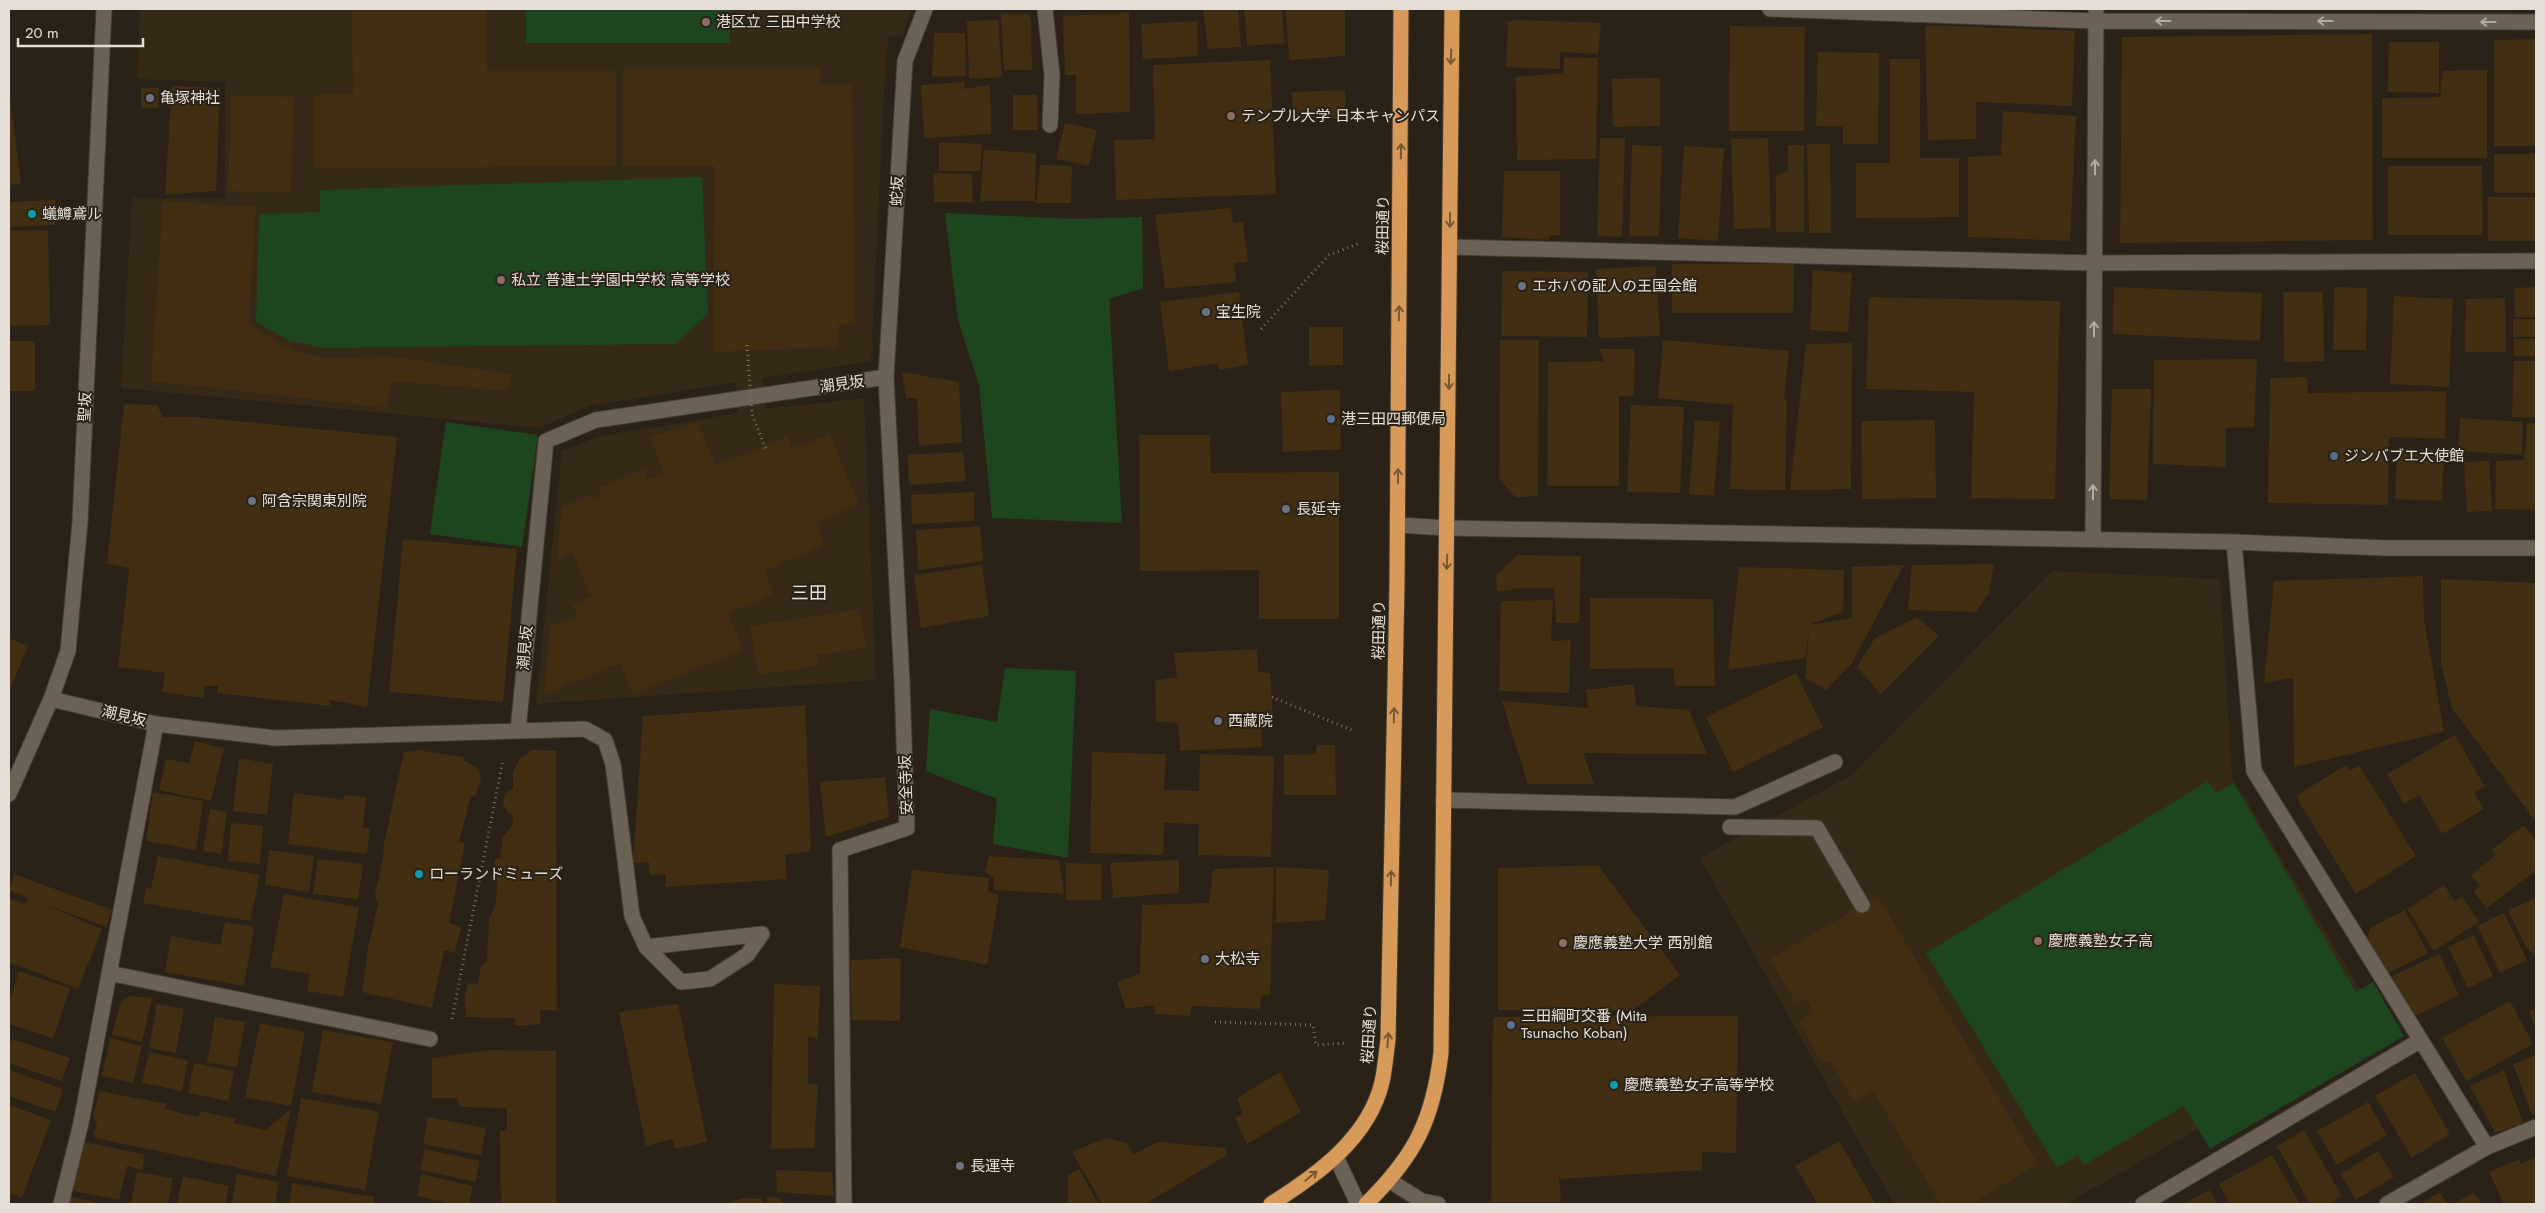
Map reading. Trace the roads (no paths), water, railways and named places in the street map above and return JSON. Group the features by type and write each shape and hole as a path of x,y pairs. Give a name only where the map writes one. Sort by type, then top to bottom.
{"highway":[{"name":"桜田通り","path":"1271,1204 1297,1188 1336,1157 1365,1122 1375,1103 1382,1083 1388,1040 1397,525 1401,9"},
{"path":"1366,1204 1390,1181 1413,1149 1428,1118 1437,1085 1440,1053 1448,528 1452,9"}],"street":[{"name":"聖坂","path":"9,794 51,699 68,651 80,522 104,9"},
{"name":"蛇坂","path":"886,377 905,61 925,9"},
{"path":"1045,9 1052,75 1050,125"},
{"path":"1770,9 2536,22"},
{"path":"2093,540 2096,15"},
{"path":"1450,247 2095,264 2536,261"},
{"name":"潮見坂","path":"51,699 156,724 276,738 518,731 546,441 596,420 886,377"},
{"name":"安全寺坂","path":"844,1204 840,850 907,828 902,682 886,377"},
{"path":"1397,525 1448,528 2234,542 2386,548 2536,548"},
{"path":"2234,542 2254,771 2487,1147"},
{"path":"61,1204 81,1123 156,724"},
{"path":"518,731 584,729 605,740 614,764 632,916 646,947 681,982 710,979 747,956 762,934 646,947"},
{"path":"1443,800 1736,807 1835,762"},
{"path":"1730,827 1817,828 1862,905"},
{"path":"109,973 430,1039"},
{"path":"2143,1204 2421,1040"},
{"path":"2387,1204 2487,1147 2536,1127"},
{"path":"1336,1157 1358,1204"},
{"path":"1390,1181 1422,1201 1438,1204"}],"place":[{"name":"港区立 三田中学校","path":"706,22"},
{"name":"亀塚神社","path":"150,98"},
{"name":"テンプル大学 日本キャンパス","path":"1231,116"},
{"name":"蟻鱒鳶ル","path":"32,214"},
{"name":"私立 普連土学園中学校 高等学校","path":"501,280"},
{"name":"エホバの証人の王国会館","path":"1522,286"},
{"name":"宝生院","path":"1206,312"},
{"name":"港三田四郵便局","path":"1331,419"},
{"name":"ジンバブエ大使館","path":"2334,456"},
{"name":"阿含宗関東別院","path":"252,501"},
{"name":"長延寺","path":"1286,509"},
{"name":"西藏院","path":"1218,721"},
{"name":"ローランドミューズ","path":"419,874"},
{"name":"慶應義塾女子高","path":"2038,941"},
{"name":"慶應義塾大学 西別館","path":"1563,943"},
{"name":"大松寺","path":"1205,959"},
{"name":"三田綱町交番 (Mita Tsunacho Koban)","path":"1511,1025"},
{"name":"慶應義塾女子高等学校","path":"1614,1085"},
{"name":"長運寺","path":"960,1166"}],"district":[{"name":"三田","path":"809,593"}]}
